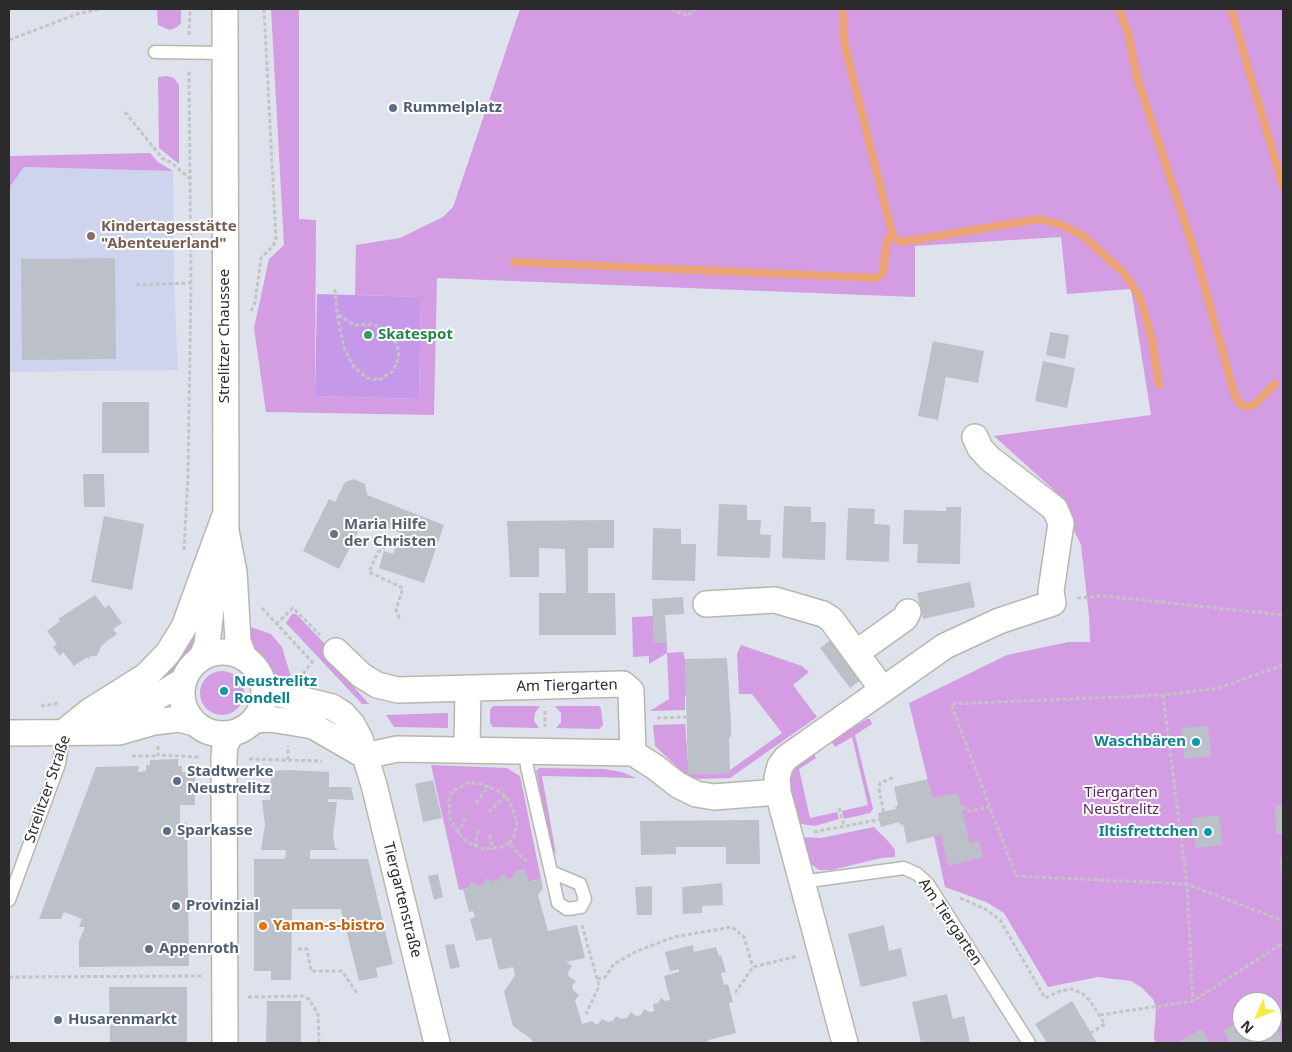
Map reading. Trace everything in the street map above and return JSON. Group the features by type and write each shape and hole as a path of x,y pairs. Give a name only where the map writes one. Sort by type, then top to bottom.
{"street":[{"name":"Strelitzer Chaussee","path":"225,9 226,522"},
{"path":"845,1043 787,828 778,792 777,778 780,766 786,758 945,646 1000,621 1053,603 1051,591 1061,523 1055,509 989,458 980,448 975,437"},
{"path":"202,657 207,644 214,573 226,522"},
{"path":"226,522 234,572 238,642 244,657"},
{"name":"Strelitzer Straße","path":"64,732 90,711 140,680 168,653 184,627 226,522"},
{"path":"706,604 774,600 823,614 831,618 883,690"},
{"path":"856,653 906,618 908,612"},
{"path":"9,733 120,732 154,722 178,719 195,723 212,732 231,734 248,726 254,720 264,702 265,686 259,670 244,657 224,651 202,657 194,662 183,681 149,702 114,714 93,732"},
{"name":"Am Tiergarten","path":"328,660 377,684 398,690 623,684 628,686 631,691 633,753"},
{"path":"183,681 183,704 195,723"},
{"name":"Tiergartenstraße","path":"265,686 275,693 332,707 343,714 360,738 374,785 438,1043"},
{"path":"467,749 468,688"},
{"path":"254,720 271,719 314,726 365,756 397,749 633,753 678,785 696,794 714,798 778,792"},
{"path":"225,1043 224,758 225,745 231,734"}],"lane":[{"path":"155,52 189,54 224,53"},
{"name":"Strelitzer Straße","path":"9,900 59,764 64,732"},
{"path":"535,750 527,767 558,904 567,910 584,904 585,899 580,884 550,867"},
{"name":"Am Tiergarten","path":"803,884 816,880 904,868 917,874 928,884 1029,1043"}],"path":[{"path":"9,40 77,14 99,9"},
{"path":"248,318 255,303 261,258 273,246 276,240 264,9"},
{"path":"671,9 688,16 695,9"},
{"path":"182,559 188,476 191,283 189,54"},
{"path":"125,112 162,158 172,163 190,180"},
{"path":"136,285 191,283"},
{"path":"335,289 337,314 344,348 354,366 367,378 378,380 393,371 399,357 397,344 385,330 372,324 354,325 337,314"},
{"path":"397,540 392,541 378,552 369,572 403,588 396,610 400,620"},
{"path":"1053,603 1104,596 1283,615"},
{"path":"260,605 276,624 328,660"},
{"path":"276,624 293,608 328,660"},
{"path":"1283,665 1219,688 1163,695 951,704 1016,876 1186,884 1283,920"},
{"path":"535,750 544,686"},
{"path":"1163,695 1186,884 1193,1001"},
{"path":"154,722 158,756 288,760"},
{"path":"885,818 878,790 880,783 895,777"},
{"path":"468,783 489,786 505,796 510,802 517,822 514,837 509,843 492,849 475,847 457,833 450,820 449,797 459,785 468,783"},
{"path":"476,803 489,786"},
{"path":"489,812 505,796"},
{"path":"937,806 952,803 970,811 989,807"},
{"path":"839,808 844,826"},
{"path":"457,833 466,815"},
{"path":"787,828 796,827 807,831 820,832 898,816"},
{"path":"475,847 478,829"},
{"path":"490,835 492,849"},
{"path":"509,843 524,859 536,865 550,867"},
{"path":"928,884 985,909 1000,920 1045,998 1060,991 1072,989 1083,994 1090,1001 1105,1024 1091,1033"},
{"path":"578,907 599,986 586,1014"},
{"path":"597,979 605,977 614,964 637,951 674,937 732,927 744,937 753,967"},
{"path":"1100,1015 1193,1001 1283,943"},
{"path":"298,949 308,949 311,971 342,971 356,993"},
{"path":"735,992 753,967 820,951"},
{"path":"9,978 225,975"},
{"path":"266,996 303,996 309,999 318,1014 319,1043"}],"shaded area":[{"name":"Kindertagesstätte \"Abenteuerland\"","path":"24,167 173,171 174,283 178,370 9,372 9,188"},
{"name":"Skatespot","path":"317,294 421,297 419,399 315,396"}],"green space":[{"path":"157,9 181,9 181,23 170,30 158,25"},
{"name":"Tiergarten Neustrelitz","path":"271,9 299,9 299,219 316,220 315,396 419,399 421,297 355,295 356,245 400,238 443,217 453,207 520,9 1283,9 1283,1043 1156,1043 1154,1038 1156,1007 1153,999 1141,987 1131,981 1098,977 1048,987 1004,913 986,902 945,887 934,836 935,797 932,798 909,703 1007,655 1068,642 1090,642 1081,545 1055,491 994,436 1151,415 1131,289 1067,294 1061,237 915,246 915,297 437,278 434,415 266,412 254,328 269,259 284,245"},
{"path":"167,76 174,78 179,85 179,164 159,148 158,77"},
{"path":"150,153 158,162 173,171 24,167 9,188 9,156"},
{"path":"292,614 296,614 327,646 330,660 369,704 362,704 286,623"},
{"path":"653,616 654,643 667,643 667,653 649,664 649,656 633,657 632,617"},
{"path":"248,626 271,634 282,647 292,681 291,684 287,686 275,678 251,649"},
{"path":"190,628 200,628 195,646 170,678 153,693 162,670"},
{"path":"741,645 802,666 809,672 793,685 817,717 730,778 696,779 688,777 655,746 653,725 685,724 689,774 730,773 730,770 782,733 752,694 739,694 737,654"},
{"path":"683,652 687,696 685,696 685,710 650,711 669,699 667,653"},
{"path":"226,671 238,677 243,684 243,702 238,709 231,714 218,715 210,712 203,705 200,689 203,681 210,674"},
{"path":"493,706 540,706 535,713 534,721 539,728 493,727 490,723 490,710"},
{"path":"555,706 599,706 603,725 599,729 556,728 561,722 561,713"},
{"path":"448,713 448,728 394,727 386,715"},
{"path":"870,719 872,724 855,735 873,809 870,813 844,819 842,811 868,805 852,737 835,747 831,741"},
{"path":"814,754 816,758 799,769 810,818 837,812 839,819 815,826 801,824 791,816 785,791 791,768"},
{"path":"431,765 507,768 520,776 541,879 528,882 525,870 516,871 512,878 502,875 498,881 492,882 487,879 483,884 477,886 472,882 468,888 459,890"},
{"path":"539,768 605,769 622,772 636,778 542,776 556,854 552,849 536,771"},
{"path":"874,827 895,850 895,857 881,858 832,870 819,870 811,864 803,855 797,837 821,838"}],"building":[{"path":"115,258 116,359 22,360 21,259"},
{"path":"1050,332 1069,335 1065,359 1046,355"},
{"path":"933,341 984,351 978,383 946,377 938,420 918,416"},
{"path":"1043,361 1075,368 1067,408 1035,401"},
{"path":"102,402 149,402 149,453 102,453"},
{"path":"83,474 104,474 105,507 84,507"},
{"path":"354,479 365,484 367,495 444,525 424,583 379,568 384,551 393,554 400,533 365,518 339,569 303,551 329,499 335,502 345,482"},
{"path":"719,504 747,505 747,520 761,520 760,534 771,535 770,558 717,556"},
{"path":"784,506 811,507 811,522 826,522 825,560 782,558"},
{"path":"946,507 961,507 960,564 917,563 918,544 903,544 904,510 946,511"},
{"path":"848,508 875,509 874,524 890,525 889,562 846,560"},
{"path":"104,516 144,524 132,590 91,582"},
{"path":"614,520 614,548 588,548 588,593 615,593 616,635 539,635 539,593 566,593 565,549 539,548 539,577 510,577 507,521"},
{"path":"653,528 681,529 681,544 696,544 695,581 652,580"},
{"path":"970,582 975,607 923,619 917,593"},
{"path":"95,595 105,608 109,605 122,623 113,629 117,634 102,645 97,656 91,656 88,659 87,657 74,666 63,652 60,656 53,647 57,644 47,631 60,621 58,619"},
{"path":"683,597 684,614 665,615 667,643 654,643 652,599"},
{"path":"832,639 862,679 850,688 820,648"},
{"path":"727,658 731,723 731,737 729,737 730,773 688,774 685,659"},
{"name":"Waschbären","path":"1208,726 1211,756 1184,759 1181,728"},
{"path":"178,759 178,766 182,766 182,772 195,772 195,805 180,805 180,823 187,823 189,966 79,967 79,941 85,927 79,927 82,919 64,912 61,919 39,919 96,767 139,766 138,772 146,771 146,765 150,765 150,760"},
{"path":"271,771 329,772 329,787 351,787 354,800 328,799 328,802 337,802 333,835 335,848 339,850 310,850 310,859 368,859 393,964 376,968 378,977 359,981 341,909 292,909 291,980 271,980 271,971 254,971 254,859 285,859 286,850 261,850 265,825 262,800 270,800"},
{"path":"928,779 932,798 958,793 970,843 979,841 983,857 948,866 941,835 907,843 903,824 900,825 899,822 881,827 878,813 896,809 895,806 898,806 894,787"},
{"path":"433,780 442,818 423,822 415,784"},
{"path":"1275,805 1283,805 1283,834 1276,834"},
{"name":"Iltisfrettchen","path":"1219,815 1223,845 1196,848 1192,818"},
{"path":"759,820 760,864 726,864 726,847 676,847 676,854 641,855 640,821"},
{"path":"1283,857 1283,877 1282,877 1279,858"},
{"path":"525,869 528,882 541,879 543,888 538,895 548,931 577,925 585,958 566,962 572,966 568,972 569,977 576,981 572,986 573,990 579,995 575,1000 582,1024 592,1021 597,1025 602,1019 608,1022 613,1021 616,1016 621,1019 627,1018 631,1012 636,1016 641,1015 644,1009 650,1012 654,1011 653,1004 658,1003 661,998 665,1001 670,1000 664,976 679,972 679,969 670,971 665,952 693,945 694,952 716,947 719,956 721,955 726,972 721,973 724,985 728,984 733,1002 729,1003 736,1033 709,1040 707,1043 533,1043 531,1039 513,1026 504,992 515,975 513,967 499,970 491,938 476,941 470,919 475,917 473,911 469,912 463,889 468,888 472,882 477,886 483,884 487,878 492,882 498,881 502,875 512,878 516,871"},
{"path":"438,874 443,897 434,900 428,876"},
{"path":"722,883 723,905 702,906 702,913 683,914 682,887"},
{"path":"652,886 652,915 637,915 635,887"},
{"path":"884,925 889,951 901,948 907,976 861,987 848,934"},
{"path":"454,944 460,967 450,969 445,945"},
{"path":"109,987 187,987 187,1043 110,1043"},
{"path":"947,994 953,1019 964,1016 970,1043 921,1043 912,1002"},
{"path":"267,1001 301,1001 301,1043 266,1043"},
{"path":"1072,1001 1097,1043 1047,1043 1035,1024"},
{"path":"1232,1026 1232,1042 1279,1042 1229,1043 1223,1029"},
{"path":"1201,1029 1210,1043 1177,1043"}],"waterway":[{"path":"1119,9 1129,36 1137,77 1196,256 1235,396 1241,405 1247,407 1254,405 1275,384"},
{"path":"1231,9 1283,187"},
{"path":"843,11 844,42 893,237 902,242 1039,219 1062,225 1083,236 1125,274 1140,298 1152,339 1159,385"},
{"path":"514,262 876,278 883,273 887,240 893,237"}],"place":[{"name":"Rummelplatz","path":"393,108"},
{"name":"Kindertagesstätte \"Abenteuerland\"","path":"91,236"},
{"name":"Skatespot","path":"368,335"},
{"name":"Maria Hilfe der Christen","path":"334,534"},
{"name":"Neustrelitz Rondell","path":"224,691"},
{"name":"Waschbären","path":"1196,742"},
{"name":"Stadtwerke Neustrelitz","path":"177,781"},
{"name":"Sparkasse","path":"167,831"},
{"name":"Iltisfrettchen","path":"1208,832"},
{"name":"Provinzial","path":"176,906"},
{"name":"Yaman-s-bistro","path":"263,926"},
{"name":"Appenroth","path":"149,949"},
{"name":"Husarenmarkt","path":"58,1020"}]}
